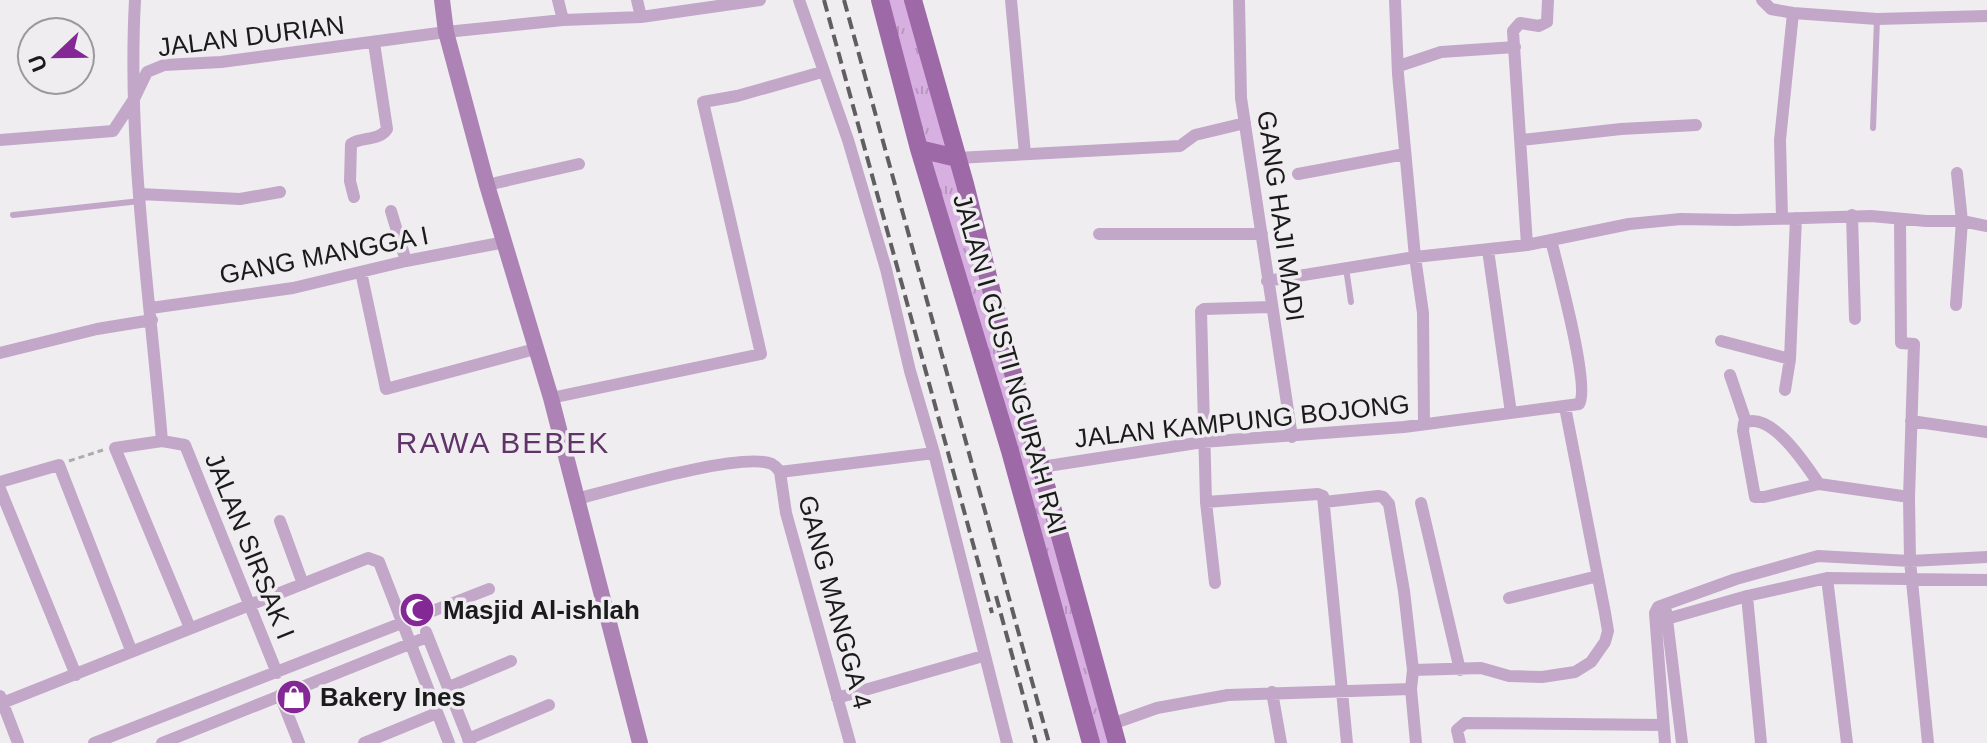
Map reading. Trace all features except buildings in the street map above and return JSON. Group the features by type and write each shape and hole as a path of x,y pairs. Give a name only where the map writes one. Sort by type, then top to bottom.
{"main road":[{"name":"JALAN I GUSTI NGURAH RAI","path":"880,0 919,149 1010,451 1091,743"},
{"name":"JALAN I GUSTI NGURAH RAI","path":"913,0 1007,353 1117,743"},
{"path":"919,149 957,158"}],"street":[{"path":"135,0 134,99 140,197 151,314 169,442 115,448 190,628"},
{"path":"442,0 446,32 487,185 551,398 640,743"},
{"path":"558,0 563,20"},
{"path":"637,0 641,17"},
{"name":"JALAN DURIAN","path":"0,140 113,131 147,72 157,66 221,62 563,20 641,17 760,0"},
{"path":"799,0 848,140 886,269 1007,743"},
{"path":"1011,0 1025,154"},
{"name":"GANG HAJI MADI","path":"1239,0 1241,98 1292,437"},
{"name":"JALAN KAMPUNG BOJONG","path":"1041,467 1203,442 1424,424 1423,313 1405,154 1395,0"},
{"path":"1527,245 1513,28 1520,23 1539,26 1547,22 1548,0"},
{"path":"1762,0 1771,9 1793,13 1877,19 1987,16"},
{"path":"1782,218 1780,140 1793,13"},
{"path":"354,197 350,181 351,144 356,140 381,136 387,129 374,43"},
{"path":"1399,66 1441,52 1515,47"},
{"path":"551,398 761,354 703,102 822,72"},
{"path":"957,158 1180,146 1195,135 1245,123"},
{"path":"1521,140 1621,129 1696,125"},
{"path":"1298,174 1405,154"},
{"path":"487,185 579,164"},
{"path":"1956,305 1962,221 1957,173"},
{"path":"140,197 240,199 280,192"},
{"path":"391,211 406,261"},
{"path":"1267,281 1415,257 1527,245 1629,224 1681,219 1852,215 1962,221 1987,226"},
{"path":"1852,215 1855,319"},
{"path":"1785,390 1790,359 1796,218"},
{"path":"1900,219 1901,343 1914,344 1910,561 1928,743"},
{"path":"1099,234 1262,234"},
{"path":"1424,424 1579,404 1584,394 1576,345 1551,240"},
{"name":"GANG MANGGA I","path":"0,353 151,314 293,288 406,261 505,242"},
{"path":"1488,250 1511,413"},
{"path":"361,272 386,389 535,349"},
{"path":"1215,583 1206,502 1201,311 1271,307"},
{"path":"1721,341 1790,359"},
{"path":"1730,375 1746,422 1743,431 1755,497 1819,484 1909,497"},
{"path":"1413,670 1481,668 1509,676 1542,677 1583,669 1605,642 1608,631 1565,407"},
{"path":"1746,422 1756,421 1775,430 1798,452 1819,484"},
{"path":"1911,421 1987,432"},
{"name":"JALAN SIRSAK I","path":"169,442 185,445 277,673"},
{"path":"577,499 696,469 733,463 774,464 780,472 934,453"},
{"path":"0,482 59,465 131,650"},
{"name":"GANG MANGGA 4","path":"780,472 786,513 850,743"},
{"path":"0,489 76,675"},
{"path":"1206,502 1320,494 1324,502 1347,743"},
{"path":"1324,502 1378,496 1389,504 1413,670 1411,689 1416,743"},
{"path":"1421,503 1460,670"},
{"path":"280,521 303,584"},
{"path":"1682,743 1662,620 1656,609 1736,579 1818,556 1910,561 1987,557"},
{"path":"18,743 1,701 76,675 131,650 368,558 379,562 449,743"},
{"path":"1509,598 1598,576"},
{"path":"1662,620 1827,578 1987,580"},
{"path":"1827,578 1847,743"},
{"path":"94,743 489,589"},
{"path":"1747,596 1761,743"},
{"path":"421,617 469,741 549,705"},
{"path":"1662,620 1665,743"},
{"path":"162,743 427,637"},
{"path":"837,698 983,656"},
{"path":"449,687 511,661"},
{"path":"1112,724 1157,708 1228,695 1411,689"},
{"path":"1272,692 1281,743"},
{"path":"280,695 299,743"},
{"path":"366,743 437,713"},
{"path":"1460,743 1457,730 1465,723 1663,725"}],"lane":[{"path":"1873,128 1877,19"},
{"path":"13,215 140,197"},
{"path":"1346,268 1351,302"}],"path":[{"path":"59,465 115,448"}],"green space":[{"path":"880,0 913,0 1117,743 1091,743"}],"railway":[{"path":"824,0 992,613"},
{"path":"844,0 1049,743"},
{"path":"996,596 1036,743"}],"place":[{"name":"Masjid Al-ishlah","path":"417,610"},
{"name":"Bakery Ines","path":"294,697"}],"district":[{"name":"RAWA BEBEK","path":"503,442"}]}
